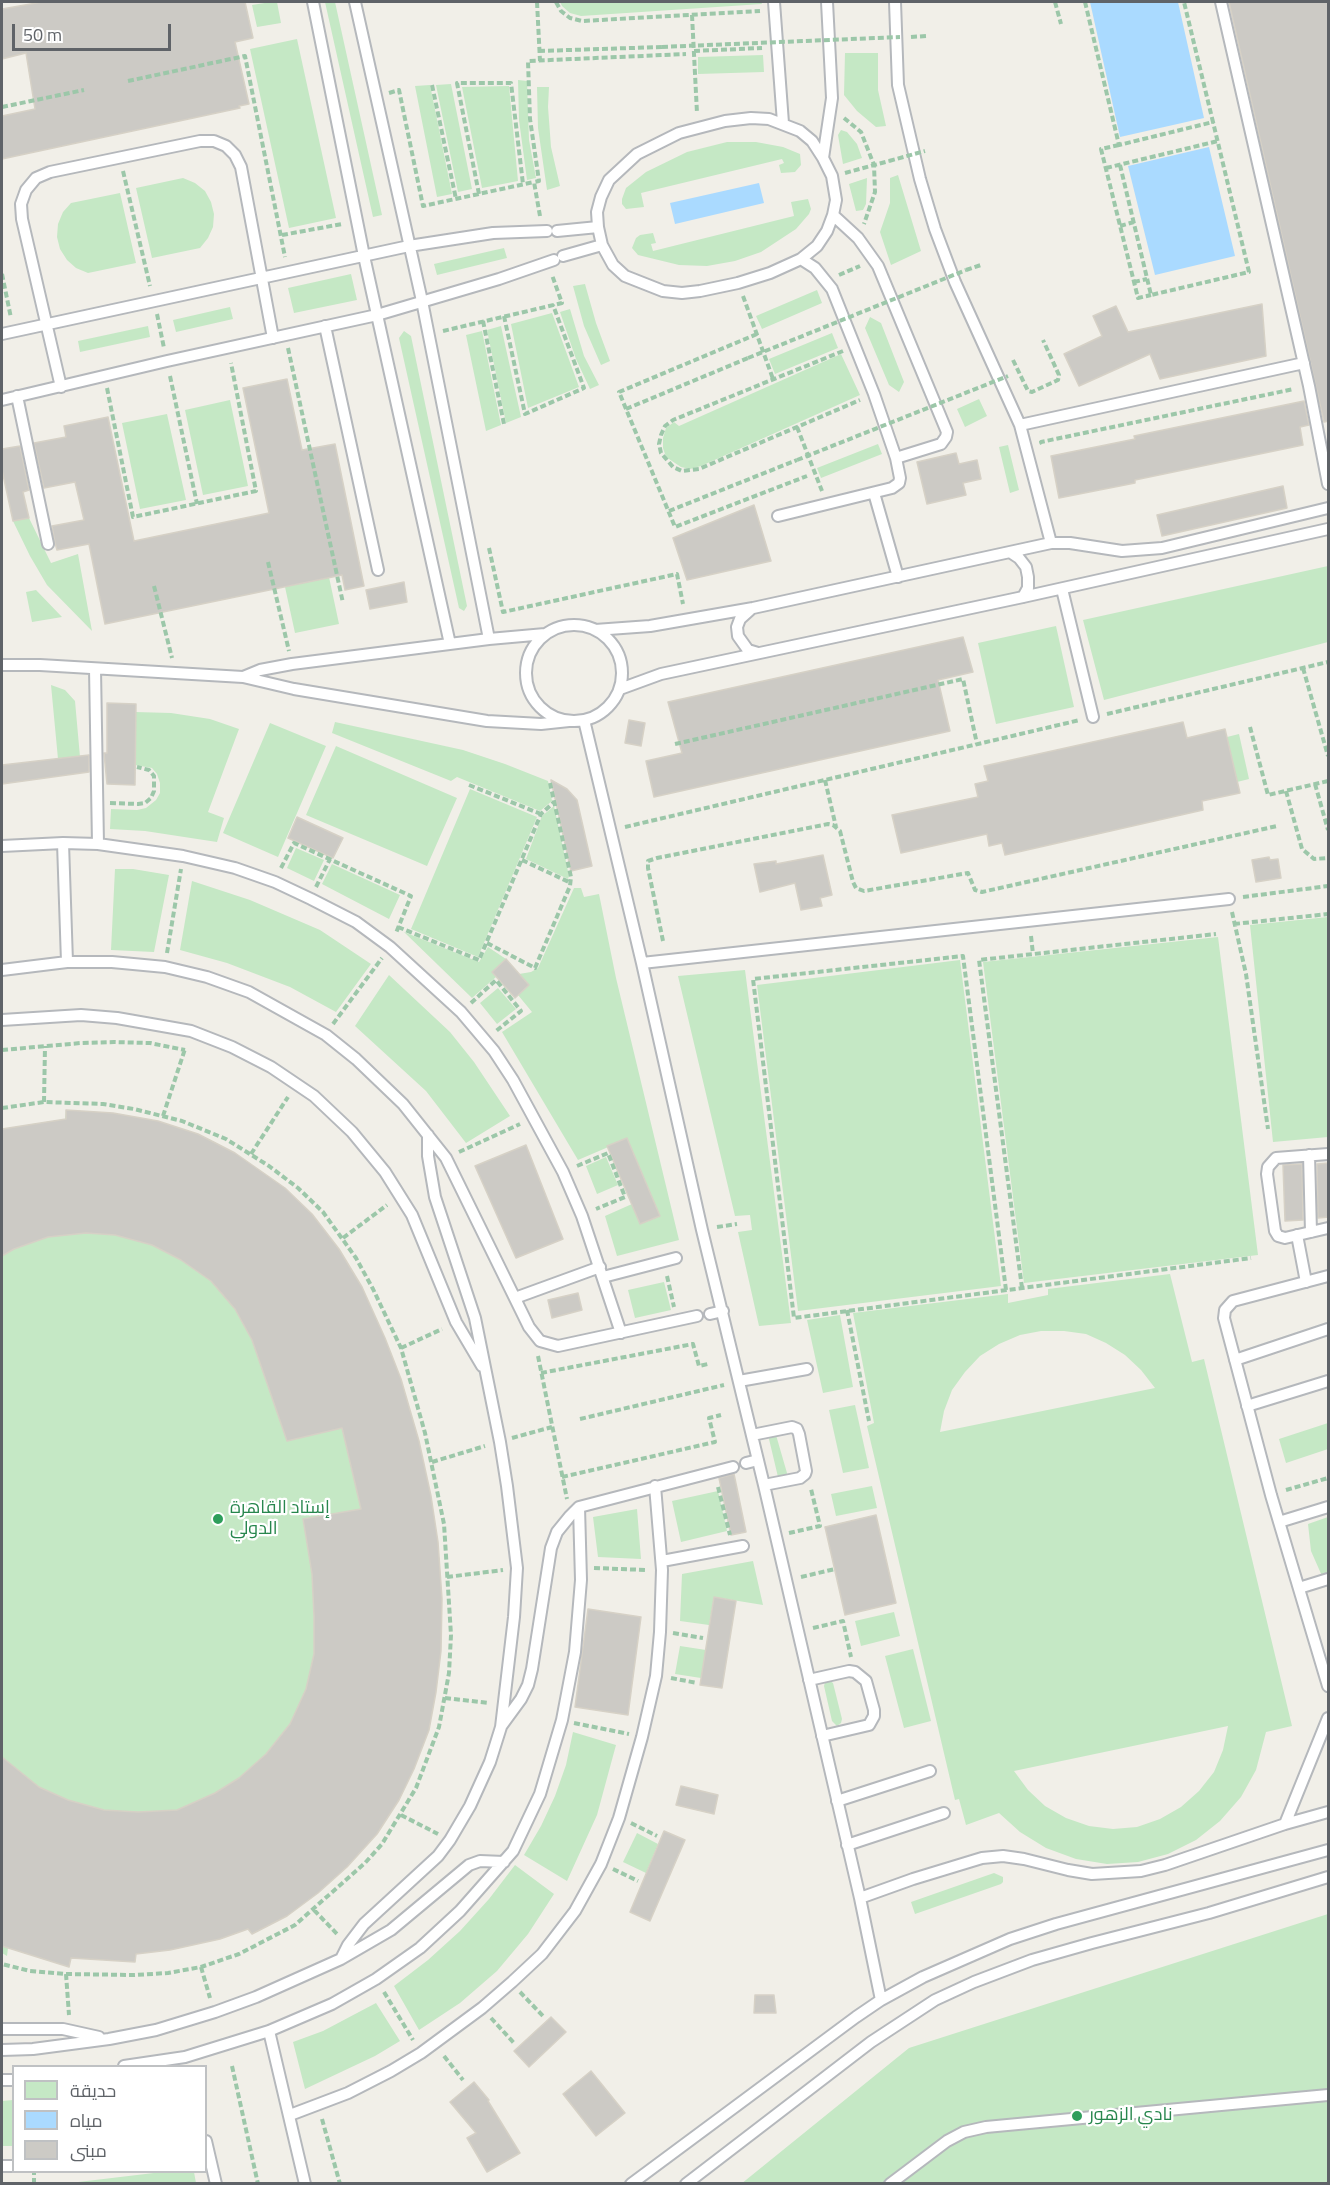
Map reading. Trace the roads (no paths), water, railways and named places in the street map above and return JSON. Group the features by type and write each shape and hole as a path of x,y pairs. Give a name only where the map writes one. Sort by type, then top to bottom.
{"lane":[{"path":"313,2 364,256 450,644"},
{"path":"355,2 422,301 489,639"},
{"path":"824,158 833,85 827,2"},
{"path":"895,2 898,85 929,209 955,282 1020,425 1051,543"},
{"path":"1221,2 1304,363 1329,484"},
{"path":"774,6 783,123"},
{"path":"751,118 783,123 812,141 824,158 832,176 836,200 833,215 827,231 817,246 801,259 770,273 738,283 682,293 663,291 625,276 614,265 602,245 597,212 609,180 637,153 698,127 751,118"},
{"path":"61,387 22,219 21,204 26,190 36,178 50,172 200,141 214,141 226,146 236,155 241,167 273,338"},
{"path":"833,215 858,238 874,260 947,432 941,444 896,458"},
{"path":"2,334 409,246 493,233 598,227"},
{"path":"2,400 377,315 499,279 602,245"},
{"path":"778,516 892,489 899,483 901,474 874,394 836,298 826,280 815,268 801,259"},
{"path":"326,326 378,570"},
{"path":"1020,425 1304,363"},
{"path":"17,396 48,544"},
{"path":"874,493 898,577"},
{"path":"595,630 650,626 753,608 1051,543 1070,543 1112,550 1162,548 1329,508"},
{"path":"620,689 661,674 1062,589 1329,529"},
{"path":"1010,552 1026,567 1028,588 1023,597"},
{"path":"1062,589 1093,717"},
{"path":"753,608 740,619 737,627 738,636 741,644 748,650 764,653"},
{"path":"2,665 243,677 294,689 488,721 541,724 584,720 606,709 620,689 622,675 618,655 607,638 595,630 582,626 569,625 545,634 535,644 528,657 526,671 527,686 533,699 543,710 569,721"},
{"path":"243,677 260,670 292,664 545,634"},
{"path":"95,669 98,844"},
{"path":"584,720 860,1898 881,2000"},
{"path":"63,843 67,962"},
{"path":"2,846 98,844 183,856 235,868 275,882 311,899 356,922 390,946 461,1012 484,1039 513,1080 563,1173 582,1216 621,1333"},
{"path":"642,963 1229,898"},
{"path":"2,970 67,962 112,962 165,967 207,977 249,992 326,1035 356,1059 403,1104 446,1158 533,1335 549,1345 558,1346 697,1316"},
{"path":"2,1020 81,1015 117,1018 190,1031 232,1047 271,1067 314,1096 352,1132 390,1180 412,1215 456,1322 483,1369"},
{"path":"341,1959 348,1945 364,1924 418,1877 450,1840 474,1797 501,1727 514,1617 517,1568 500,1442 483,1369 475,1318 435,1197 428,1156 428,1135"},
{"path":"1329,1154 1276,1158 1268,1167 1275,1231 1281,1238 1329,1228"},
{"path":"1309,1155 1311,1232"},
{"path":"1297,1235 1306,1282"},
{"path":"514,1299 602,1272 676,1258"},
{"path":"1329,1276 1233,1301 1225,1310 1224,1318 1279,1522 1329,1686"},
{"path":"710,1314 723,1311"},
{"path":"1235,1360 1329,1329"},
{"path":"739,1381 807,1369"},
{"path":"1247,1406 1329,1381"},
{"path":"752,1435 792,1427 797,1429 806,1471 800,1478 764,1485"},
{"path":"746,1463 758,1460"},
{"path":"501,1727 521,1699 528,1684 551,1548 557,1532 570,1515 579,1507 733,1467"},
{"path":"290,2115 348,2093 421,2053 482,2008 512,1982 542,1954 575,1911 601,1864 620,1818 656,1676 662,1566 655,1486"},
{"path":"149,2065 186,2062 269,2031 332,2004 420,1948 460,1911 513,1851 540,1794 562,1720 575,1652 581,1567 579,1507"},
{"path":"1279,1522 1329,1507"},
{"path":"662,1566 738,1547"},
{"path":"1299,1588 1329,1579"},
{"path":"809,1680 849,1671 855,1672 866,1681 873,1710 873,1721 863,1727 822,1736"},
{"path":"1285,1824 1329,1718"},
{"path":"837,1801 930,1771"},
{"path":"860,1898 932,1872 982,1858 1003,1856 1024,1859 1092,1874 1141,1871 1329,1812"},
{"path":"847,1845 944,1813"},
{"path":"631,2184 881,2000 966,1957 1056,1924 1329,1850"},
{"path":"2,2050 33,2049 109,2039 156,2030 215,2012 275,1989 341,1959 391,1930 469,1865 480,1861 504,1862"},
{"path":"686,2184 871,2042 935,2000 974,1982 1042,1957 1209,1913 1329,1876"},
{"path":"2,2029 63,2029 109,2039"},
{"path":"269,2031 305,2184"},
{"path":"890,2184 947,2141 964,2132 986,2127 1329,2095"},
{"path":"207,2146 216,2184"}],"water":[{"path":"1090,2 1178,2 1204,118 1120,137"},
{"path":"1209,147 1235,256 1155,275 1128,166"},
{"path":"759,183 764,203 675,224 670,203"}],"place":[{"name":"إستاد القاهرة الدولي","path":"218,1519"},
{"name":"نادي الزهور","path":"1077,2116"}]}
